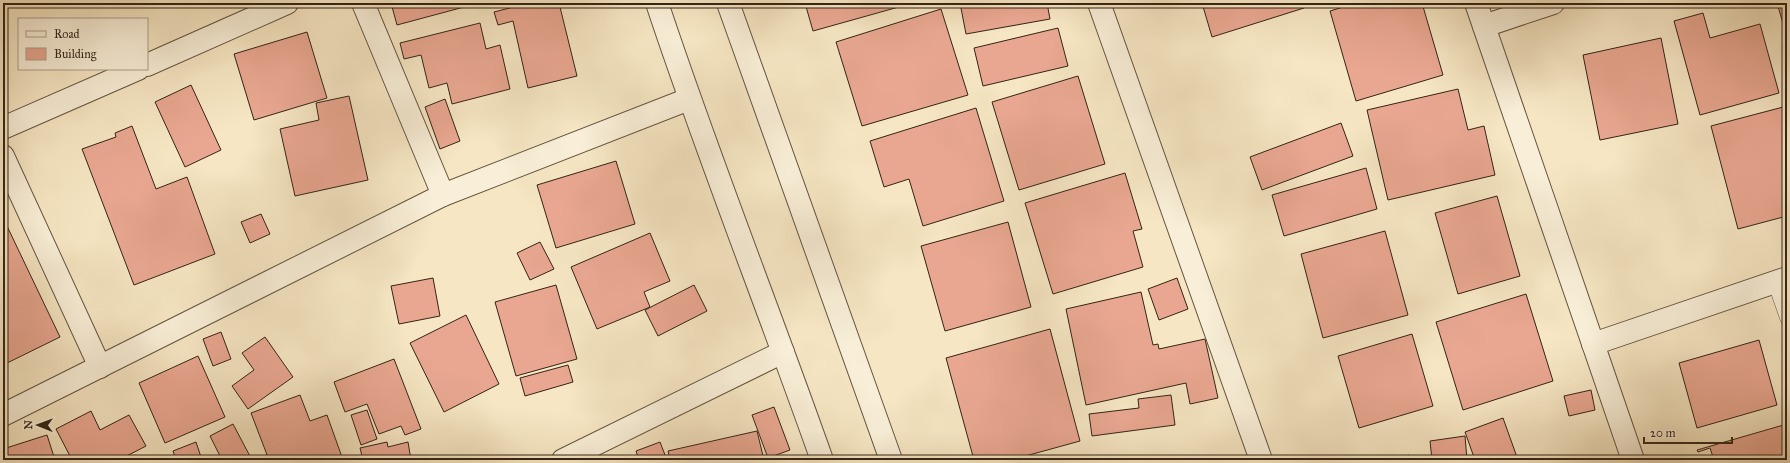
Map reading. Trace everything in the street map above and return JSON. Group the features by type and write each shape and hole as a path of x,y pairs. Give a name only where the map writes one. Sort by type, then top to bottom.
{"street":[{"path":"148,65 287,3"},
{"path":"363,3 443,195"},
{"path":"657,3 689,99 784,352 822,460"},
{"path":"728,3 891,460"},
{"path":"1099,3 1261,460"},
{"path":"1476,3 1633,460"},
{"path":"1484,26 1553,3"},
{"path":"3,128 136,70"},
{"path":"3,416 443,195 689,99"},
{"path":"3,156 100,367"},
{"path":"1593,344 1780,280"},
{"path":"563,460 784,352"}],"lane":[{"path":"1780,280 1787,320"}],"building":[{"path":"391,3 479,3 397,25"},
{"path":"529,3 559,3 577,76 528,88 513,21 498,25 494,12"},
{"path":"805,3 913,3 813,31"},
{"path":"960,3 1047,3 1050,19 966,34"},
{"path":"1202,3 1303,3 1304,8 1212,37"},
{"path":"1356,3 1422,3 1443,75 1356,101 1330,11"},
{"path":"1777,3 1787,3 1787,37"},
{"path":"941,9 968,95 862,126 836,42"},
{"path":"1703,13 1710,38 1760,24 1779,93 1700,115 1674,21"},
{"path":"480,23 486,49 500,45 510,89 452,104 447,83 429,88 421,55 404,59 400,43"},
{"path":"1058,28 1068,66 983,86 974,48"},
{"path":"307,32 327,98 254,120 234,54"},
{"path":"1661,38 1678,124 1600,140 1583,55"},
{"path":"1078,76 1105,164 1019,190 992,102"},
{"path":"191,85 221,150 185,167 155,102"},
{"path":"1458,89 1468,130 1484,126 1495,175 1388,200 1367,110"},
{"path":"349,96 368,180 295,196 280,129 319,120 316,103"},
{"path":"445,99 460,141 440,149 425,107"},
{"path":"1787,106 1787,216 1738,229 1711,126"},
{"path":"976,108 1004,201 923,226 909,179 884,187 870,141"},
{"path":"1341,123 1353,156 1262,190 1250,157"},
{"path":"132,126 156,189 187,177 215,254 134,285 82,149 116,137 115,133"},
{"path":"616,161 635,224 556,248 537,185"},
{"path":"1366,168 1377,209 1284,236 1272,195"},
{"path":"1125,173 1142,229 1133,231 1143,267 1053,294 1025,203"},
{"path":"1497,196 1520,276 1458,294 1435,213"},
{"path":"261,214 270,234 250,243 241,222"},
{"path":"1008,222 1031,307 945,331 921,246"},
{"path":"6,224 60,337 3,365 3,226"},
{"path":"1385,231 1408,315 1323,338 1301,254"},
{"path":"650,233 670,281 644,292 650,307 597,329 571,267"},
{"path":"540,242 554,269 530,280 517,253"},
{"path":"433,278 440,316 399,324 391,286"},
{"path":"1177,278 1188,309 1159,320 1148,289"},
{"path":"556,285 577,359 516,376 495,302"},
{"path":"694,285 707,311 658,336 645,310"},
{"path":"1141,292 1153,345 1158,344 1159,349 1205,339 1218,398 1190,404 1186,383 1086,405 1066,309"},
{"path":"1526,294 1553,381 1463,410 1436,322"},
{"path":"466,315 499,384 444,412 410,343"},
{"path":"1050,329 1080,441 1011,460 974,460 946,358"},
{"path":"221,332 231,359 213,366 203,339"},
{"path":"1412,334 1433,406 1359,428 1338,356"},
{"path":"265,337 293,377 248,409 232,386 254,370 242,353"},
{"path":"1759,340 1777,405 1697,428 1679,363"},
{"path":"198,356 225,417 165,443 139,383"},
{"path":"394,359 421,429 405,435 401,426 379,434 367,404 345,412 334,382"},
{"path":"568,365 573,382 525,396 520,378"},
{"path":"1591,390 1595,410 1569,416 1564,396"},
{"path":"300,395 310,421 327,415 343,460 269,460 251,413"},
{"path":"1171,395 1175,425 1092,436 1089,414 1139,408 1138,399"},
{"path":"774,407 790,450 768,458 752,415"},
{"path":"367,410 377,439 361,445 351,415"},
{"path":"91,411 100,430 129,415 146,446 119,460 72,460 56,429"},
{"path":"1503,418 1518,460 1475,460 1465,432"},
{"path":"233,424 252,460 222,460 210,436"},
{"path":"1787,424 1787,460 1714,460 1710,448 1698,452 1697,450"},
{"path":"757,431 764,460 670,460 668,451"},
{"path":"47,435 55,460 3,460 3,449"},
{"path":"1465,436 1467,460 1432,460 1430,441"},
{"path":"196,442 202,460 176,460 173,451"},
{"path":"387,442 388,447 408,442 411,460 363,460 360,448"},
{"path":"660,442 667,460 639,460 636,451"},
{"path":"1409,455 1411,460 1393,460"}]}
